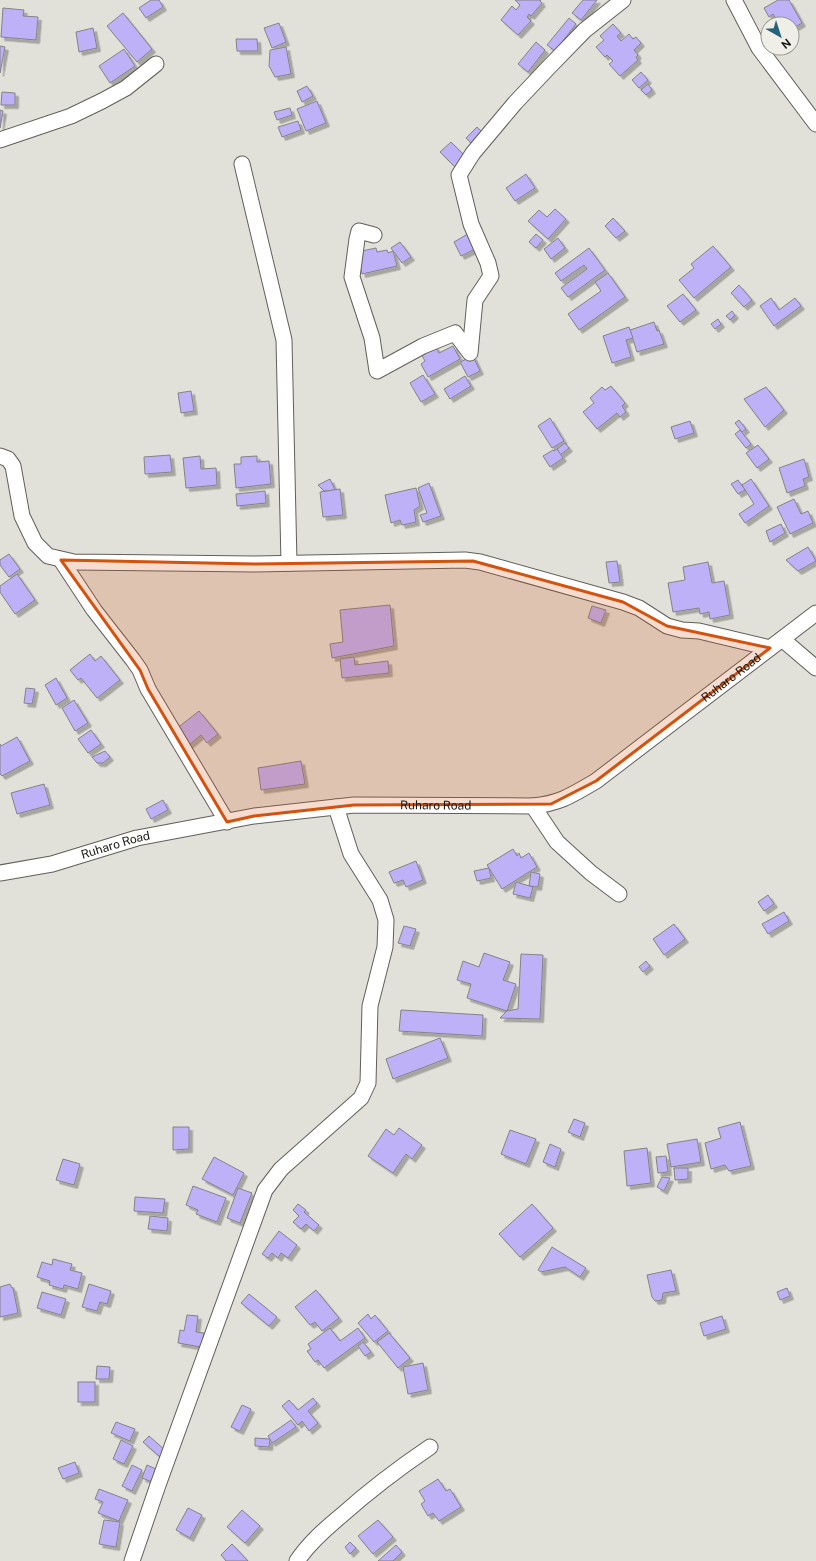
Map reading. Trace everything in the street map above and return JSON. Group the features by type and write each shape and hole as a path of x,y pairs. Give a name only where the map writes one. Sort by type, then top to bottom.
{"street":[{"path":"374,235 359,231 352,277 372,338 378,371 423,346 455,333 470,353 475,300 491,276 488,263 471,224 459,175 473,153 515,103 585,30 623,0"},
{"path":"734,0 759,48 816,124"},
{"path":"0,140 71,116 102,102 126,88 156,64"},
{"path":"242,164 284,340 289,563"},
{"path":"0,456 8,459 13,466 22,516 35,543 48,556 61,560 74,562 289,563 465,560 480,562 623,602 639,608 666,626 682,630 699,631 776,644 816,668"},
{"path":"61,560 94,610 140,670 148,689 227,822"},
{"name":"Ruharo Road","path":"0,873 52,864 137,838 254,816 354,805 533,806 551,804 566,798 596,781 816,613"},
{"path":"533,806 557,842 591,873 619,894"},
{"path":"136,1560 161,1477 265,1190 281,1169 361,1098 368,1083 370,1006 385,947 386,920 380,900 351,854 336,807"},
{"path":"297,1561 306,1548 319,1534 396,1470 430,1447"}],"highlighted area":[{"path":"61,560 255,564 473,561 623,602 667,626 770,648 596,781 551,804 354,805 254,816 227,822 148,689 140,670"}],"building":[{"path":"151,0 159,0 163,7 146,18 139,8"},
{"path":"515,0 541,0 540,1 542,3 531,16 529,14 527,17 531,21 518,35 501,20 512,6 516,10 520,5"},
{"path":"583,0 597,0 581,20 572,13"},
{"path":"778,0 789,0 798,16 774,16 773,14 768,16 764,8"},
{"path":"3,8 24,10 23,16 38,17 36,40 1,37"},
{"path":"123,13 152,49 137,62 107,26"},
{"path":"569,18 576,24 555,51 547,45"},
{"path":"279,23 286,42 272,48 264,28"},
{"path":"613,24 621,33 617,36 621,41 629,34 633,39 636,37 641,43 634,50 638,55 636,57 638,60 620,76 609,64 613,61 607,55 605,57 596,47 604,40 600,36"},
{"path":"93,28 97,48 79,52 76,32"},
{"path":"236,39 257,39 258,51 237,51"},
{"path":"536,42 545,50 528,72 518,64"},
{"path":"0,46 5,47 0,73"},
{"path":"286,47 291,74 275,77 269,66 270,50"},
{"path":"124,49 135,66 110,83 99,66"},
{"path":"641,72 648,80 639,88 632,80"},
{"path":"648,84 652,90 646,95 641,90"},
{"path":"307,86 313,96 302,102 297,91"},
{"path":"2,92 15,93 15,105 1,105"},
{"path":"317,101 326,123 306,131 297,109"},
{"path":"290,108 292,115 277,120 274,112"},
{"path":"0,110 3,111 0,128"},
{"path":"298,121 301,130 282,137 278,127"},
{"path":"477,127 486,136 475,147 466,138"},
{"path":"451,142 466,157 455,167 440,152"},
{"path":"526,174 535,188 515,201 506,188"},
{"path":"555,209 566,219 548,239 528,221 539,210 547,217"},
{"path":"613,218 625,231 616,238 605,226"},
{"path":"471,232 479,247 461,256 454,242"},
{"path":"536,234 543,240 536,248 529,242"},
{"path":"558,238 565,248 551,259 544,249"},
{"path":"400,242 411,257 402,263 391,248"},
{"path":"713,246 731,267 694,298 679,280 694,268 691,264"},
{"path":"376,248 377,252 387,250 388,253 393,251 397,266 362,274 357,252"},
{"path":"589,248 605,270 568,297 561,288 587,269 584,265 561,281 555,273"},
{"path":"608,273 625,297 579,330 568,314 601,291 595,282"},
{"path":"739,285 752,300 744,307 731,293"},
{"path":"683,294 696,310 680,322 667,306"},
{"path":"771,298 779,310 795,298 801,306 774,326 760,306"},
{"path":"732,311 735,315 730,320 726,316"},
{"path":"718,319 721,324 715,329 711,324"},
{"path":"654,322 657,331 659,330 664,344 637,352 630,330"},
{"path":"629,327 633,338 626,340 631,357 612,363 603,336"},
{"path":"435,346 439,353 453,346 460,359 428,377 421,364 425,361 421,354"},
{"path":"473,356 480,371 468,377 460,362"},
{"path":"423,375 435,394 421,402 410,383"},
{"path":"465,376 471,386 450,399 444,389"},
{"path":"611,386 625,403 622,406 626,412 620,417 617,413 597,429 583,412 594,403 590,398 602,387 605,390"},
{"path":"766,387 784,410 765,427 744,399"},
{"path":"191,391 194,411 181,413 178,393"},
{"path":"550,418 564,441 552,448 538,426"},
{"path":"739,420 746,429 742,432 735,423"},
{"path":"690,421 694,433 675,439 671,427"},
{"path":"740,430 751,444 746,448 735,434"},
{"path":"565,443 569,448 560,455 557,449"},
{"path":"758,445 769,459 757,468 746,453"},
{"path":"557,449 563,458 550,467 543,456"},
{"path":"170,455 172,472 145,474 144,457"},
{"path":"200,456 201,469 216,468 217,485 186,488 183,458"},
{"path":"257,456 257,462 269,461 271,484 236,488 234,464 241,464 241,457"},
{"path":"804,459 809,477 803,479 805,486 787,493 779,468"},
{"path":"330,479 335,490 324,491 318,485"},
{"path":"751,479 769,506 745,523 739,514 754,504 742,485"},
{"path":"738,480 745,490 738,494 731,484"},
{"path":"429,483 441,516 423,522 420,515 427,513 418,488"},
{"path":"416,488 420,506 414,510 416,522 402,525 400,520 391,523 385,495"},
{"path":"340,489 343,515 323,517 320,492"},
{"path":"265,491 266,503 237,506 236,494"},
{"path":"794,499 801,514 808,511 813,523 790,534 777,507"},
{"path":"781,524 785,533 770,542 766,531"},
{"path":"808,547 816,561 798,571 786,560"},
{"path":"9,554 20,569 9,577 0,565 0,560"},
{"path":"617,561 620,582 609,583 606,562"},
{"path":"708,562 712,583 724,581 730,615 710,619 709,612 700,614 699,608 673,612 668,583 685,580 683,567"},
{"path":"17,574 35,600 15,614 0,592 0,586"},
{"path":"390,605 394,646 332,658 330,644 343,642 340,610"},
{"path":"592,606 606,610 601,623 588,618"},
{"path":"90,654 95,661 101,656 120,680 97,698 81,678 78,680 70,670"},
{"path":"354,657 355,665 388,661 389,673 342,678 340,659"},
{"path":"56,678 67,698 56,705 45,685"},
{"path":"26,688 35,689 32,704 24,703"},
{"path":"74,700 88,723 75,731 62,708"},
{"path":"199,711 218,734 207,743 201,735 189,745 176,729"},
{"path":"91,730 101,744 88,753 78,739"},
{"path":"17,737 30,761 2,776 0,774 0,744 1,746"},
{"path":"105,751 110,757 103,763 97,763 92,757"},
{"path":"301,761 305,784 261,790 258,768"},
{"path":"44,784 50,805 17,814 11,793"},
{"path":"163,800 168,810 151,819 146,809"},
{"path":"513,849 517,856 519,853 521,858 529,853 537,867 502,889 487,865"},
{"path":"416,861 423,880 406,887 403,880 394,883 389,872"},
{"path":"489,868 491,878 477,881 474,871"},
{"path":"531,872 540,874 538,887 529,886"},
{"path":"516,882 533,887 530,898 513,894"},
{"path":"768,895 774,904 764,911 758,902"},
{"path":"784,912 789,921 768,934 762,924"},
{"path":"674,924 685,939 664,955 653,939"},
{"path":"404,926 416,929 410,946 398,943"},
{"path":"484,953 510,962 503,980 516,984 507,1011 467,998 471,984 457,980 463,961 479,967"},
{"path":"521,954 543,955 540,1019 500,1018 507,1011 518,1009"},
{"path":"646,961 650,966 643,972 639,967"},
{"path":"401,1010 483,1015 482,1036 399,1031"},
{"path":"440,1038 448,1058 393,1079 386,1059"},
{"path":"574,1119 585,1123 580,1137 568,1132"},
{"path":"740,1122 751,1166 729,1171 725,1165 711,1169 705,1143 721,1138 718,1128"},
{"path":"173,1127 189,1127 189,1149 173,1150"},
{"path":"399,1128 422,1145 412,1159 406,1154 393,1173 368,1156 386,1129 394,1135"},
{"path":"510,1130 536,1139 526,1164 501,1154"},
{"path":"697,1139 701,1162 671,1167 667,1144"},
{"path":"550,1144 561,1149 555,1167 543,1162"},
{"path":"647,1148 651,1183 627,1186 624,1151"},
{"path":"666,1156 668,1172 658,1173 656,1157"},
{"path":"214,1157 244,1173 233,1195 202,1179"},
{"path":"63,1159 80,1164 74,1185 56,1180"},
{"path":"674,1168 688,1168 688,1179 675,1180"},
{"path":"662,1177 670,1178 664,1191 657,1187"},
{"path":"193,1186 226,1198 217,1222 196,1214 198,1210 186,1205"},
{"path":"238,1188 252,1193 240,1223 227,1218"},
{"path":"135,1197 165,1199 163,1213 134,1211"},
{"path":"298,1204 306,1210 304,1212 319,1225 314,1231 306,1224 301,1229 293,1222 299,1216 293,1210"},
{"path":"532,1204 553,1228 520,1257 499,1234"},
{"path":"150,1216 168,1218 167,1231 148,1229"},
{"path":"279,1231 297,1245 288,1258 281,1253 278,1258 272,1253 268,1258 262,1254"},
{"path":"552,1247 586,1268 580,1277 565,1267 541,1272 538,1270"},
{"path":"53,1259 72,1264 70,1270 82,1273 78,1289 64,1285 63,1289 49,1285 50,1281 37,1277 42,1262 52,1265"},
{"path":"671,1270 676,1291 663,1293 662,1300 655,1301 652,1297 647,1275"},
{"path":"10,1284 13,1288 18,1313 0,1317 0,1287"},
{"path":"89,1284 111,1291 107,1304 100,1302 97,1311 82,1307"},
{"path":"787,1288 790,1296 780,1300 777,1292"},
{"path":"316,1290 339,1318 322,1331 315,1322 310,1325 295,1307"},
{"path":"42,1292 66,1299 61,1315 37,1308"},
{"path":"249,1294 277,1317 269,1326 241,1303"},
{"path":"368,1314 371,1319 375,1315 388,1331 374,1342 358,1323"},
{"path":"187,1315 198,1316 196,1332 204,1333 201,1347 178,1343 180,1330 184,1331"},
{"path":"722,1316 726,1329 704,1336 700,1323"},
{"path":"330,1328 340,1341 358,1328 365,1338 324,1368 318,1360 315,1362 307,1351 311,1349 308,1344"},
{"path":"389,1333 410,1358 398,1368 377,1342"},
{"path":"363,1342 371,1352 365,1356 358,1346"},
{"path":"423,1363 428,1390 408,1394 403,1367"},
{"path":"97,1366 110,1367 109,1379 96,1379"},
{"path":"78,1382 95,1382 95,1402 78,1402"},
{"path":"313,1398 317,1403 308,1411 318,1423 309,1431 302,1421 298,1425 282,1406 289,1400 298,1410"},
{"path":"242,1405 251,1409 240,1431 231,1427"},
{"path":"291,1420 296,1427 272,1443 268,1436"},
{"path":"116,1422 135,1429 130,1441 111,1433"},
{"path":"149,1436 166,1451 160,1457 143,1442"},
{"path":"255,1438 270,1439 269,1447 255,1446"},
{"path":"121,1440 133,1446 124,1464 113,1459"},
{"path":"75,1462 79,1473 63,1479 58,1468"},
{"path":"132,1465 142,1470 132,1491 122,1486"},
{"path":"147,1465 163,1472 158,1484 142,1478"},
{"path":"438,1479 446,1491 450,1489 461,1507 439,1521 433,1513 428,1516 421,1504 425,1501 419,1491"},
{"path":"99,1489 128,1500 119,1521 98,1513 103,1502 95,1499"},
{"path":"188,1508 202,1515 190,1538 176,1530"},
{"path":"242,1510 260,1526 245,1543 227,1527"},
{"path":"104,1520 120,1522 116,1547 99,1544"},
{"path":"378,1520 393,1537 373,1554 358,1536"},
{"path":"350,1542 356,1548 350,1554 345,1547"},
{"path":"232,1544 248,1561 226,1561 221,1555"},
{"path":"396,1545 402,1552 393,1561 378,1561"}]}
